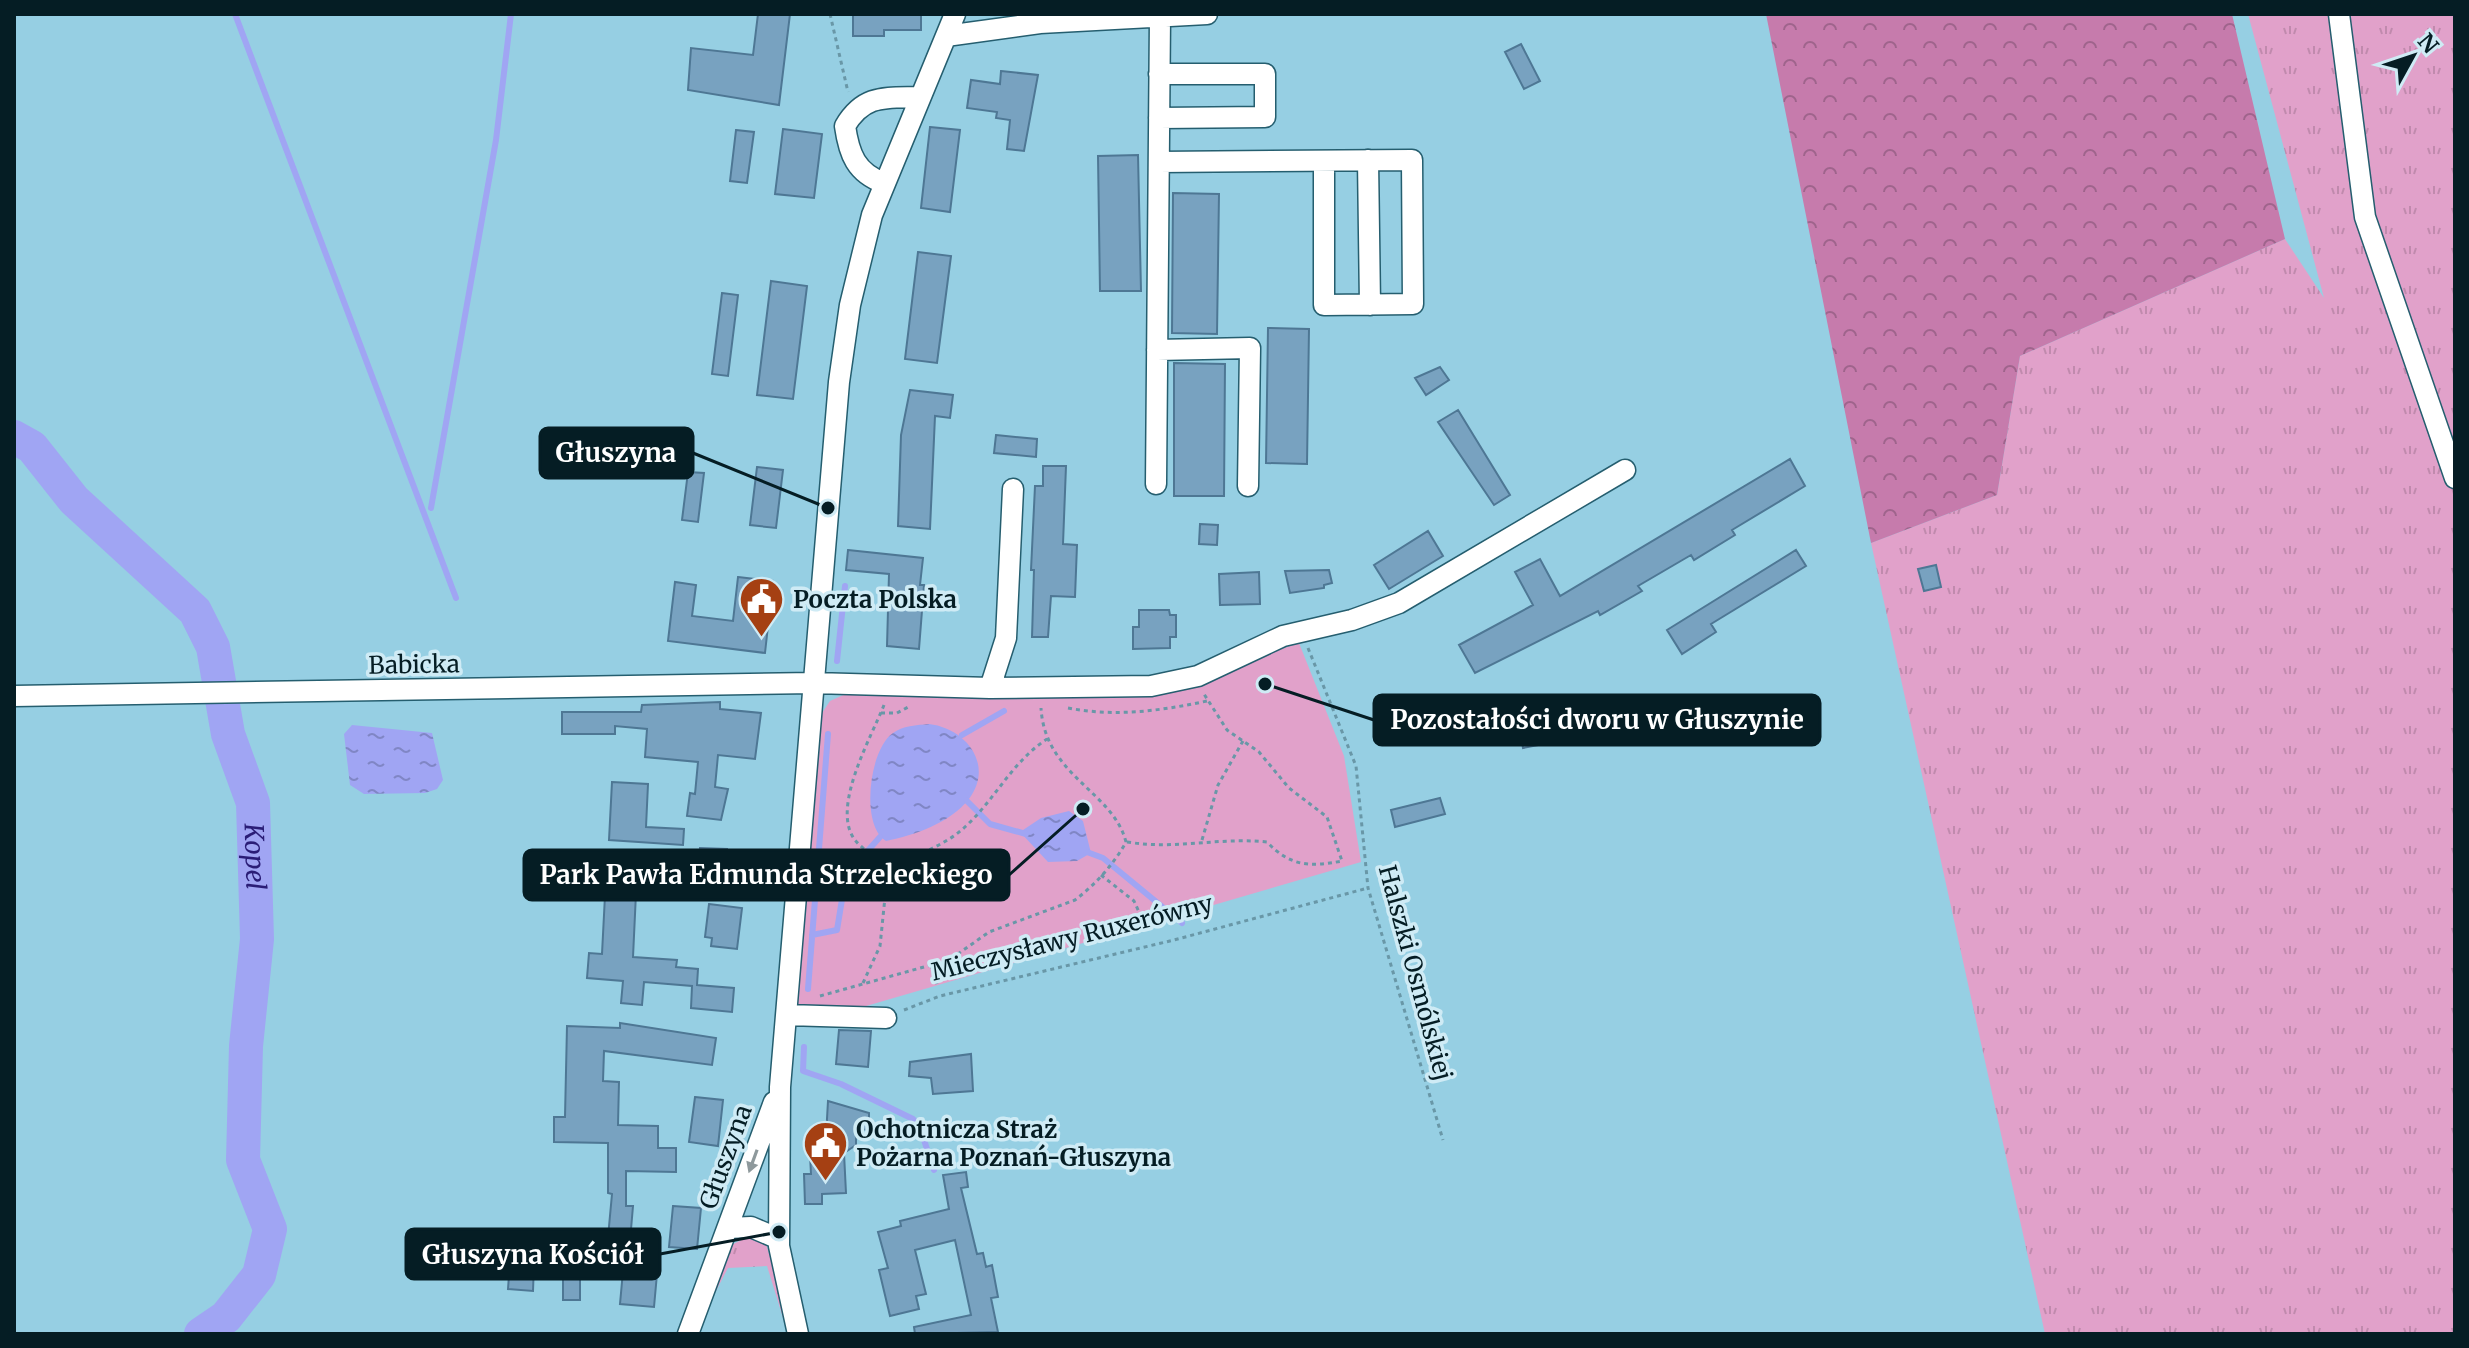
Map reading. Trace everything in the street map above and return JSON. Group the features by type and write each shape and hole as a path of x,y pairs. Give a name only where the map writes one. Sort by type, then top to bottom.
{"street":[{"name":"Głuszyna","path":"798,1334 779,1239 780,1087 839,382 855,281 884,183 955,14"},
{"path":"946,36 1035,19 1207,14"},
{"path":"2339,14 2365,217 2455,478"},
{"path":"1156,484 1160,17"},
{"path":"1159,74 1265,74 1265,117 1159,118"},
{"path":"884,183 866,177 855,165 845,126 853,112 868,101 919,97"},
{"path":"1368,160 1370,305"},
{"path":"1159,162 1412,160 1413,304 1324,305 1324,161"},
{"path":"1157,350 1250,348 1248,486"},
{"path":"814,683 990,688 1040,696 1151,686 1198,676 1283,636 1352,620 1399,603 1625,470"},
{"path":"990,688 1006,638 1013,489"},
{"name":"Babicka","path":"14,696 814,683"},
{"path":"787,1015 886,1018"},
{"name":"Głuszyna","path":"688,1334 780,1087"},
{"path":"728,1228 751,1227 779,1239"}],"path":[{"path":"830,14 853,112"},
{"name":"Halszki Osmólskiej","path":"1302,631 1356,766 1368,888 1443,1140"},
{"path":"1126,842 1152,846 1227,838 1267,842 1282,857 1308,867 1342,861 1327,817 1289,788 1259,752 1227,730 1207,701 1198,676"},
{"path":"888,868 850,832 848,801 853,777 892,687"},
{"path":"1040,696 1054,706"},
{"path":"1040,696 1047,739 1064,765 1117,818 1126,842"},
{"path":"1067,708 1102,714 1162,710 1207,701"},
{"path":"888,868 939,845 973,819 1028,751 1047,739"},
{"path":"1202,842 1218,785 1243,741"},
{"path":"818,996 931,965 955,956 989,932 1075,900 1101,875 1126,842"},
{"path":"863,983 880,946 888,868"},
{"path":"1101,875 1134,901 1144,923"},
{"name":"Mieczysławy Ruxerówny","path":"886,1018 940,996 1174,940 1368,888"},
{"path":"931,965 937,984"}],"green space":[{"path":"1766,14 2232,14 2285,239 2020,356 1997,495 1871,543"},
{"path":"2248,14 2455,14 2455,1334 2045,1334 1871,543 1997,495 2020,356 2285,239 2324,298"},
{"path":"1299,643 1344,756 1361,862 849,1011 797,1012 822,713 830,701 850,692 1151,693"},
{"path":"750,1236 766,1244 770,1257 775,1256 788,1334 767,1266 728,1268 707,1308 731,1245"}],"water":[{"path":"929,724 954,732 972,750 979,773 976,786 969,799 952,815 920,831 886,841 878,833 870,804 873,770 878,755 893,733 910,726"},
{"path":"352,725 432,733 443,780 437,789 425,793 364,794 350,785 344,734"},
{"path":"1069,811 1083,821 1091,853 1077,861 1048,862 1020,832 1041,818"}],"building":[{"path":"758,14 790,14 779,105 688,90 691,48 753,55"},
{"path":"853,14 921,14 921,30 884,30 884,36 853,36"},
{"path":"1521,44 1540,81 1524,89 1505,52"},
{"path":"1001,71 1038,75 1024,151 1007,149 1010,120 996,118 997,112 967,108 971,80 1000,84"},
{"path":"930,127 960,130 950,212 921,208"},
{"path":"783,129 822,134 814,198 775,194"},
{"path":"736,130 754,132 747,183 730,181"},
{"path":"1138,155 1141,291 1100,291 1098,156"},
{"path":"1173,193 1219,194 1217,334 1172,333"},
{"path":"918,252 951,256 937,363 905,359"},
{"path":"771,281 807,286 793,399 757,395"},
{"path":"722,293 738,295 728,376 712,374"},
{"path":"1268,328 1309,329 1307,464 1266,463"},
{"path":"1174,363 1225,364 1224,496 1174,496"},
{"path":"1440,367 1449,380 1426,395 1415,378"},
{"path":"910,390 953,395 950,418 935,416 930,529 898,526 901,435"},
{"path":"1458,410 1510,495 1494,505 1438,422"},
{"path":"996,435 1037,439 1036,457 994,453"},
{"path":"1790,459 1805,486 1732,530 1735,535 1694,560 1691,555 1638,586 1642,591 1600,615 1598,611 1475,673 1459,645 1533,605 1515,572 1540,559 1560,596"},
{"path":"1043,466 1066,466 1063,544 1077,545 1075,597 1051,596 1048,637 1032,637 1035,486 1043,486"},
{"path":"757,467 783,470 776,528 750,525"},
{"path":"688,472 704,473 698,522 682,520"},
{"path":"1200,524 1218,525 1217,545 1199,544"},
{"path":"1428,531 1443,556 1389,589 1374,565"},
{"path":"848,550 923,558 919,649 887,646 889,574 846,570"},
{"path":"1796,550 1806,566 1711,624 1716,632 1682,654 1667,630"},
{"path":"1936,565 1941,587 1924,591 1918,569"},
{"path":"1329,570 1332,583 1324,585 1324,588 1290,593 1285,571"},
{"path":"1259,572 1260,604 1220,605 1219,574"},
{"path":"738,577 773,581 765,653 668,641 675,582 696,585 692,616 733,621"},
{"path":"1139,610 1169,610 1170,615 1176,615 1176,637 1170,637 1170,648 1133,649 1133,627 1139,627"},
{"path":"720,702 720,709 761,713 755,759 718,755 715,787 728,789 721,820 687,816 690,793 695,794 698,762 645,757 647,729 615,726 615,734 562,734 562,712 641,712 642,705"},
{"path":"1596,711 1601,733 1523,748 1519,725"},
{"path":"612,782 648,784 646,827 684,829 683,845 609,840"},
{"path":"1440,798 1445,814 1395,827 1391,810"},
{"path":"700,848 727,849 726,869 699,868"},
{"path":"606,876 695,881 694,896 636,893 633,957 677,960 676,967 698,969 697,985 734,988 732,1012 691,1008 692,986 644,982 642,1005 621,1003 623,981 587,978 589,953 602,954"},
{"path":"709,904 742,908 737,949 711,946 712,938 705,937"},
{"path":"620,1023 716,1038 712,1065 604,1051 603,1081 619,1082 618,1125 658,1126 658,1148 676,1148 676,1172 626,1171 626,1206 633,1206 628,1264 580,1264 580,1300 563,1300 563,1264 548,1264 548,1247 607,1248 612,1194 608,1193 608,1143 554,1142 554,1117 565,1117 567,1026 620,1028"},
{"path":"839,1030 871,1031 868,1067 836,1064"},
{"path":"971,1054 973,1091 933,1094 931,1078 909,1076 910,1062"},
{"path":"695,1097 723,1100 718,1146 689,1142"},
{"path":"828,1101 869,1113 869,1130 856,1129 856,1145 844,1153 846,1193 822,1194 822,1204 805,1204 804,1174 811,1174 810,1155 825,1154"},
{"path":"966,1172 968,1187 961,1188 977,1254 983,1253 986,1267 992,1265 998,1297 991,1298 998,1332 915,1334 914,1327 971,1315 955,1240 915,1250 926,1294 916,1296 919,1309 890,1316 879,1270 888,1268 878,1232 901,1226 900,1221 949,1209 943,1175"},
{"path":"673,1206 701,1208 697,1249 669,1247"},
{"path":"510,1261 534,1263 533,1291 508,1289"},
{"path":"623,1271 657,1274 654,1307 620,1304"}],"waterway":[{"path":"235,14 456,598"},
{"path":"431,508 496,140 511,14"},
{"name":"Kopel","path":"14,437 32,447 74,500 195,611 213,647 228,734 253,803 257,939 246,1046 243,1160 270,1229 259,1275 226,1317 201,1334"},
{"path":"837,661 845,586"},
{"path":"962,735 1004,711"},
{"path":"808,989 828,734"},
{"path":"967,801 990,824 1026,834"},
{"path":"812,935 837,930 846,875 880,837"},
{"path":"1087,852 1103,858 1182,923"},
{"path":"804,1047 803,1071 841,1084 913,1119 919,1125 934,1170"}],"place":[{"name":"Głuszyna","path":"828,508"},
{"name":"Poczta Polska","path":"762,639"},
{"name":"Pozostałości dworu w Głuszynie","path":"1265,684"},
{"name":"Park Pawła Edmunda Strzeleckiego","path":"1083,809"},
{"name":"Ochotnicza Straż Pożarna Poznań-Głuszyna","path":"825,1183"},
{"name":"Głuszyna Kościół","path":"779,1232"}]}
